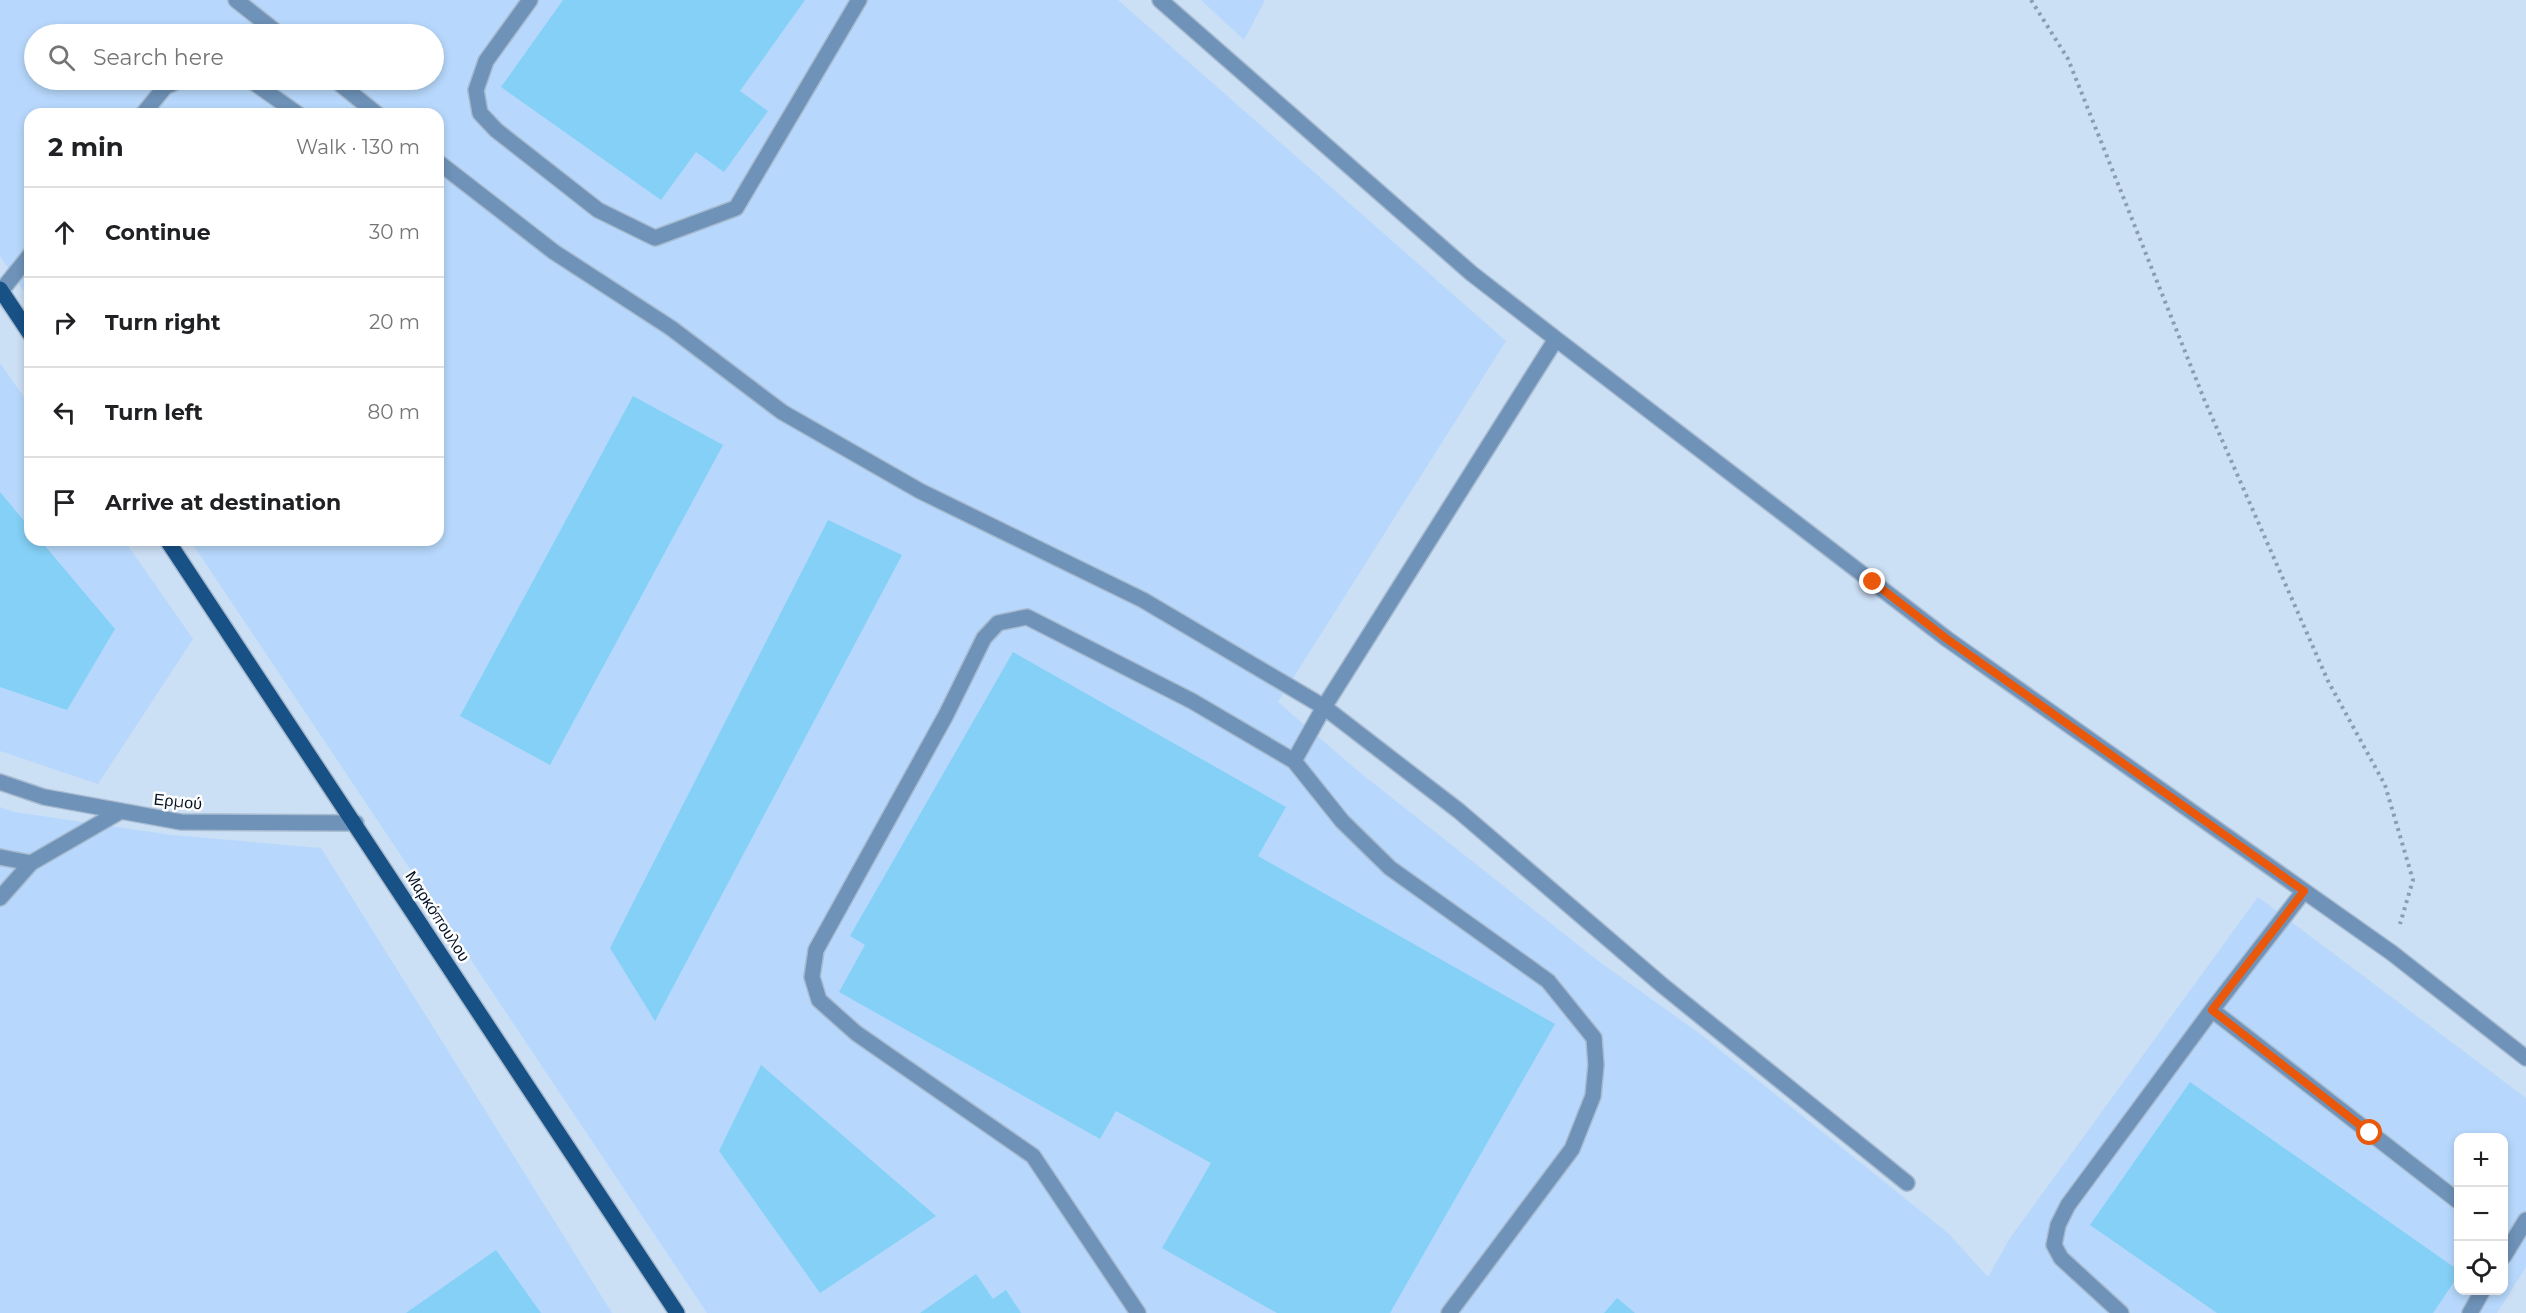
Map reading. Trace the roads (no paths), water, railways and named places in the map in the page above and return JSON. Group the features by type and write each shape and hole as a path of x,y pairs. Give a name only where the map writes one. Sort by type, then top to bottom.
{"main road":[{"path":"1,290 24,325"},
{"name":"Μαρκόπουλου","path":"171,546 356,823 677,1313"}],"street":[{"path":"236,0 266,24"},
{"path":"530,0 486,61 476,90 480,113 496,129 598,210 655,238 736,208 859,0"},
{"path":"1160,0 1471,273 1556,339 1947,639 2392,953 2526,1058"},
{"path":"148,108 163,90"},
{"path":"264,90 290,108"},
{"path":"347,90 370,108"},
{"path":"444,167 554,252 671,328 782,412 920,491 1143,600 1324,707 1459,811 1662,985 1907,1183"},
{"path":"1,290 24,262"},
{"path":"1294,760 1324,707 1556,339"},
{"path":"1138,1313 1033,1156 856,1033 819,1000 812,977 816,950 946,715 984,638 998,623 1027,617 1192,701 1294,760 1342,821 1390,868 1548,981 1594,1038 1596,1065 1593,1096 1572,1149 1449,1313"},
{"name":"Ερμού","path":"0,782 44,797 181,822 356,823"},
{"path":"0,898 31,863 121,811"},
{"path":"0,857 31,863"},
{"path":"2121,1313 2061,1258 2054,1245 2058,1225 2068,1205 2212,1010 2304,891"},
{"path":"2212,1010 2454,1198"},
{"path":"2508,1239 2526,1220"},
{"path":"2470,1313 2480,1295"}]}
